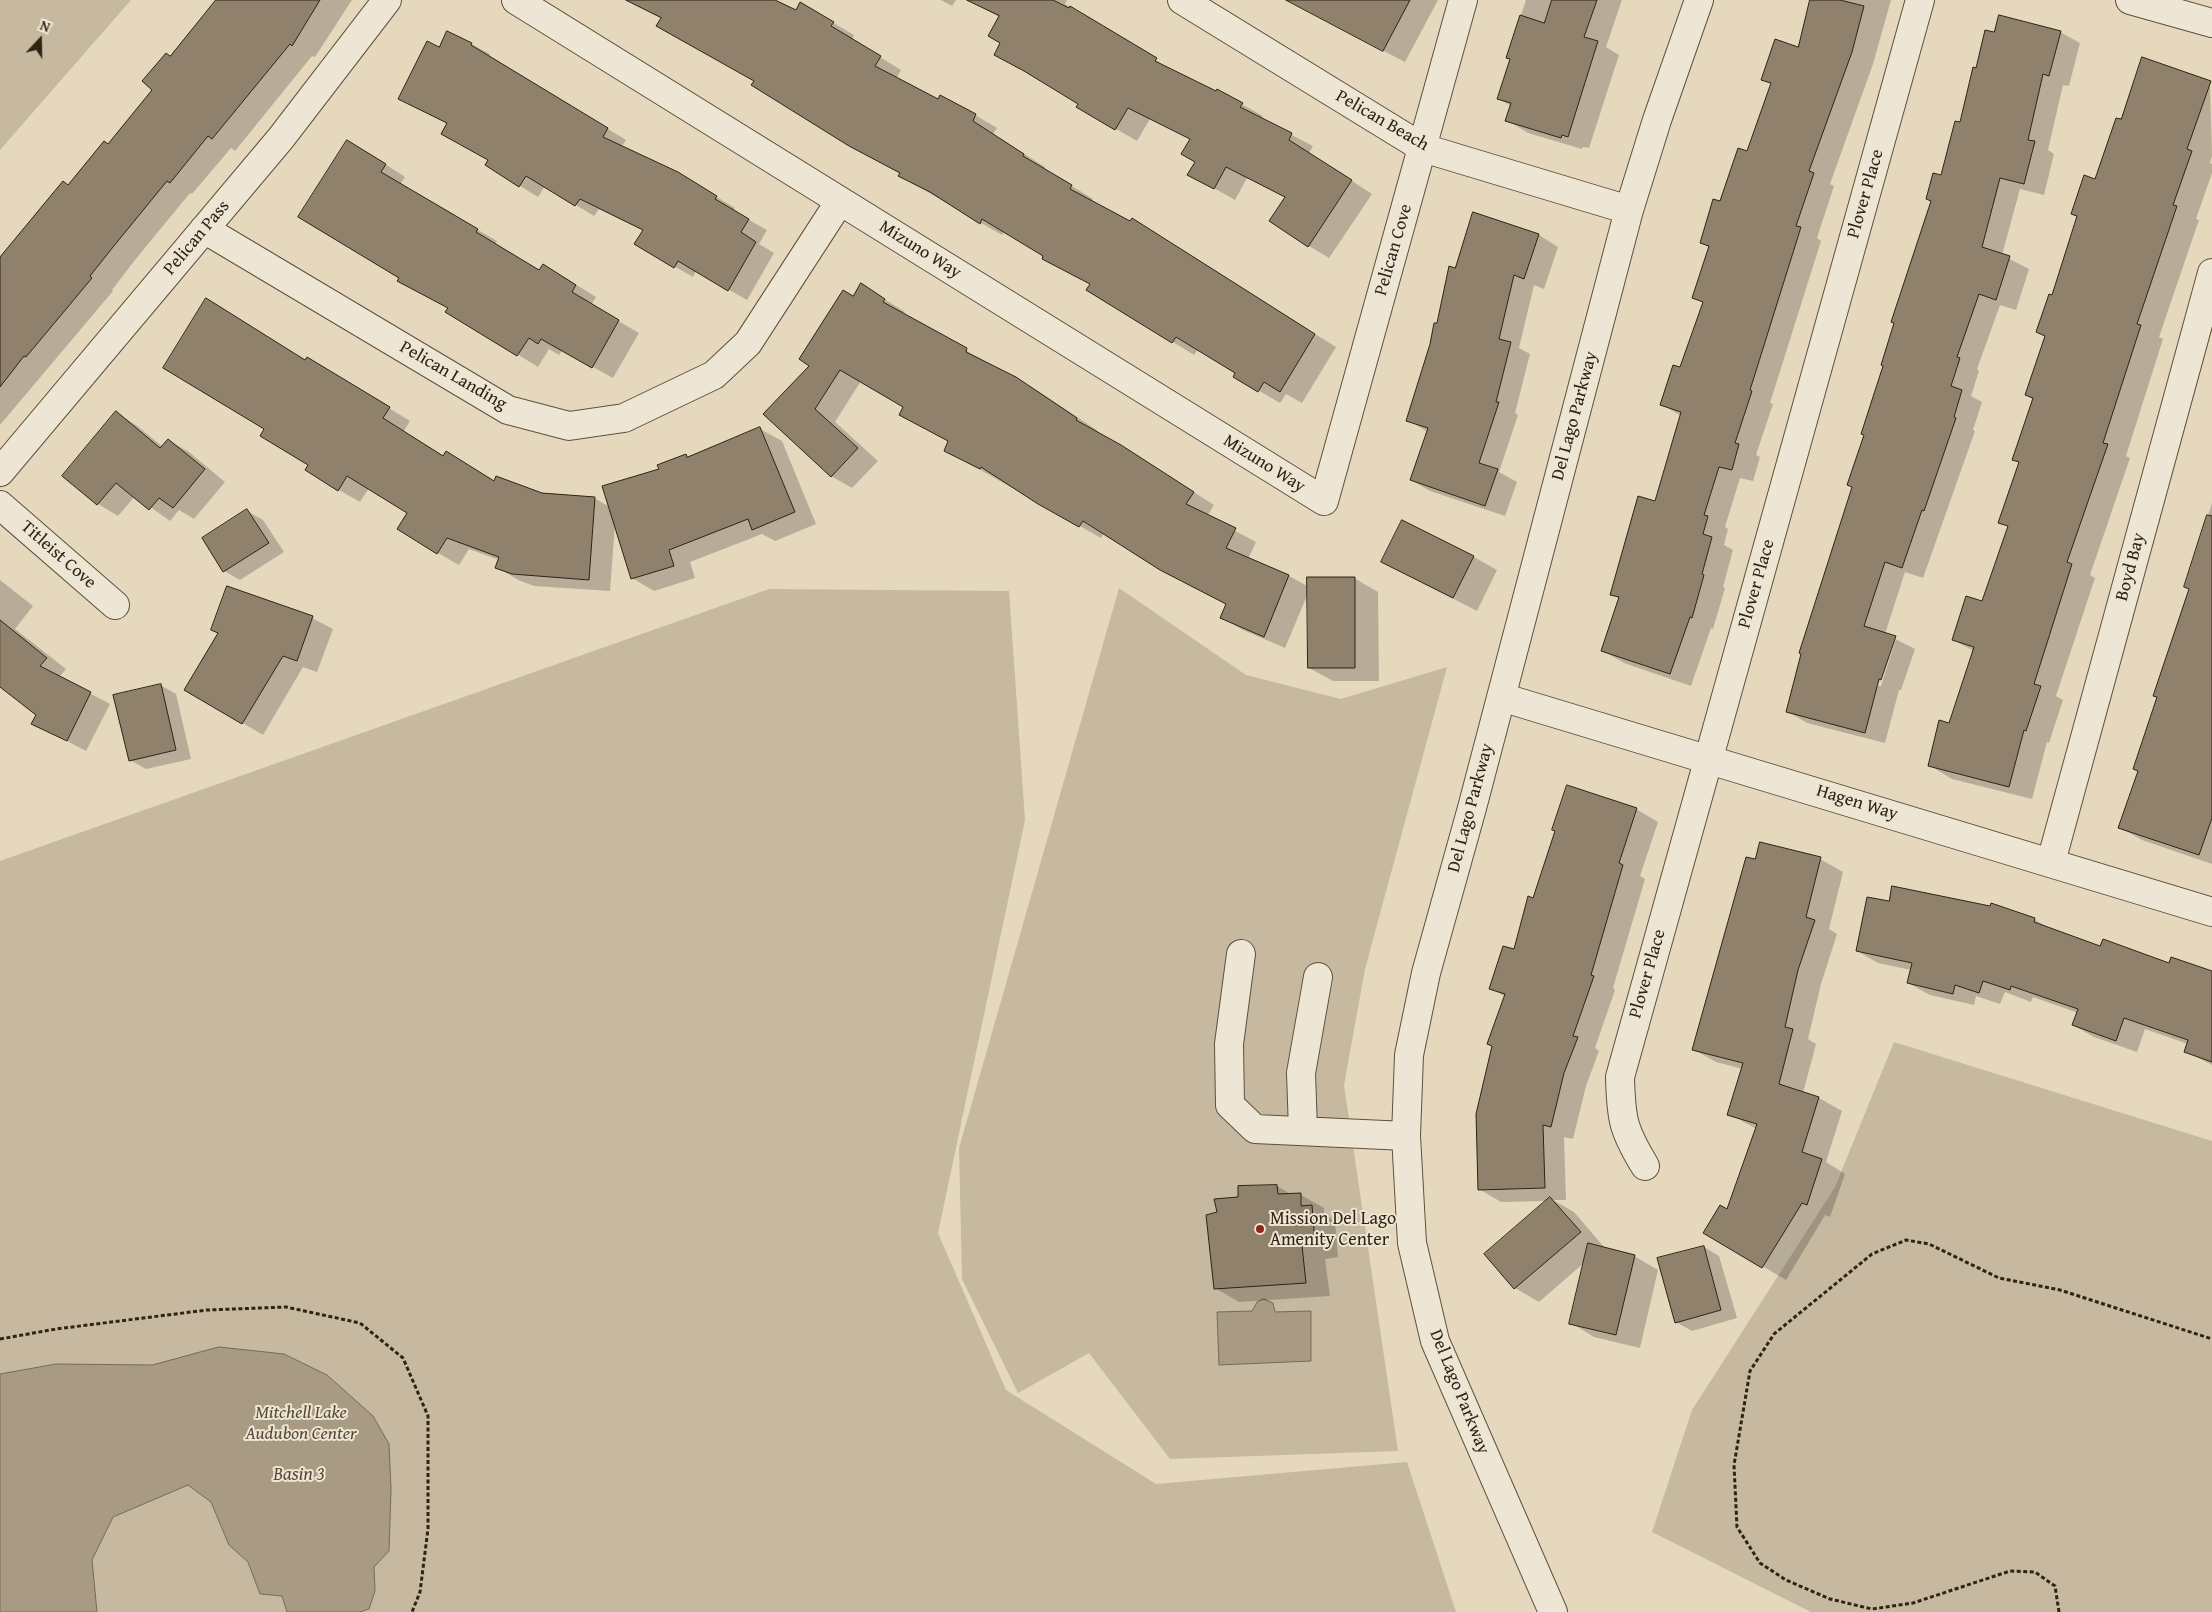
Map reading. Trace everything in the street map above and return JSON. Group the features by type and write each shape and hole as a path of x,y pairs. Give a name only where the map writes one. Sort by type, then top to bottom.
{"street":[{"name":"Pelican Pass","path":"0,472 281,138 387,0"},
{"name":"Mizuno Way","path":"516,0 1324,501"},
{"name":"Pelican Beach","path":"1182,0 1423,148 1629,210"},
{"name":"Pelican Cove","path":"1324,501 1463,0"},
{"name":"Del Lago Parkway","path":"1553,1612 1436,1341 1412,1243 1406,1136 1409,1056 1426,973 1629,210 1657,120 1699,0"},
{"name":"Plover Place","path":"1645,1166 1630,1142 1621,1117 1620,1077 1920,0"},
{"path":"2130,0 2212,23"},
{"name":"Pelican Landing","path":"204,229 508,410 569,426 624,418 714,375 748,343 840,201"},
{"name":"Boyd Bay","path":"2051,862 2212,273"},
{"name":"Titleist Cove","path":"0,505 116,605"},
{"name":"Hagen Way","path":"1501,696 2212,912"},
{"path":"1241,954 1229,1044 1230,1105 1255,1129 1406,1136"},
{"path":"1303,1130 1301,1073 1318,977"}],"path":[{"path":"2059,1612 2055,1586 2035,1572 2010,1571 1913,1603 1872,1609 1830,1599 1786,1580 1760,1563 1737,1527 1734,1465 1750,1371 1774,1334 1872,1254 1906,1240 1930,1244 1999,1278 2060,1290 2212,1339"},
{"path":"0,1339 56,1329 206,1310 286,1307 360,1323 403,1358 428,1416 428,1529 420,1592 412,1612"}],"green space":[{"path":"0,0 131,0 0,150"},
{"path":"1119,588 1246,675 1341,699 1447,667 1365,969 1344,1085 1398,1451 1170,1459 1089,1353 1018,1393 962,1279 959,1148"},
{"name":"Mitchell Lake Audubon Center","path":"769,589 1009,591 1025,820 938,1233 1006,1390 1156,1484 1407,1462 1456,1612 0,1612 0,861"},
{"path":"1894,1042 2212,1141 2212,1612 1811,1612 1652,1532 1692,1410 1835,1187"}],"water":[{"path":"1264,1299 1273,1303 1275,1312 1311,1311 1311,1361 1219,1365 1217,1312 1252,1311 1257,1302"},
{"name":"Basin 3","path":"219,1347 284,1354 327,1375 373,1416 389,1444 391,1489 389,1551 374,1567 375,1591 369,1609 360,1612 287,1612 282,1596 260,1594 248,1562 229,1545 211,1502 188,1485 113,1517 92,1560 97,1612 0,1612 0,1374 56,1364 152,1365"}],"building":[{"path":"216,0 320,0 292,46 290,44 212,139 208,136 170,183 167,181 90,276 92,278 26,357 24,356 0,387 0,257 63,181 68,185 104,141 108,144 152,90 142,81 166,53 170,56"},
{"path":"626,0 775,0 796,10 800,2 834,22 831,26 881,56 875,66 938,99 940,95 976,114 973,121 1024,154 1023,156 1072,185 1070,189 1130,221 1132,218 1315,334 1280,392 1264,382 1258,392 1233,377 1235,373 1176,337 1172,343 1086,290 1090,284 1042,259 1043,256 982,219 980,224 930,192 898,176 900,173 849,146 751,85 754,81 656,26 661,18"},
{"path":"967,0 1053,0 1069,8 1070,6 1157,58 1155,61 1216,91 1217,89 1243,103 1240,107 1292,133 1289,140 1352,180 1308,247 1269,221 1285,197 1226,167 1214,189 1187,175 1195,162 1181,154 1190,139 1128,108 1115,130 1076,107 1078,104 994,55 1000,43 988,36 999,16"},
{"path":"1286,0 1410,0 1383,51"},
{"path":"1552,0 1597,0 1584,37 1598,41 1568,137 1562,135 1561,138 1505,121 1511,103 1497,99 1510,59 1506,58 1520,15 1544,23"},
{"path":"1810,0 1840,0 1864,6 1852,52 1809,171 1814,173 1796,226 1801,227 1750,390 1752,391 1735,443 1739,444 1732,470 1719,467 1704,515 1708,516 1703,534 1712,537 1702,574 1704,575 1692,618 1690,617 1670,674 1601,651 1619,597 1610,595 1638,496 1655,501 1681,412 1660,405 1673,365 1680,367 1703,302 1692,298 1709,246 1700,243 1713,199 1720,201 1738,148 1747,151 1771,83 1761,80 1775,39 1798,47"},
{"path":"1999,15 2061,31 2049,76 2043,74 2028,140 2035,141 2024,184 2000,178 1982,247 2010,256 1996,300 1979,294 1957,357 1960,358 1951,386 1962,390 1954,417 1956,418 1924,511 1922,510 1902,568 1885,562 1864,626 1896,636 1881,680 1879,679 1865,733 1786,712 1801,654 1799,653 1852,487 1847,485 1864,435 1861,434 1883,366 1881,365 1894,323 1891,322 1931,201 1926,199 1933,173 1941,175 1955,121 1960,122 1973,67 1976,68 1985,30 1994,32"},
{"path":"447,31 472,43 471,45 608,128 603,137 678,172 717,196 715,199 749,219 741,232 756,242 728,291 678,261 674,268 634,244 643,230 580,199 575,206 526,176 519,187 485,165 488,160 441,134 447,123 398,99 427,41 439,47"},
{"path":"2142,57 2211,81 2187,149 2192,151 2173,205 2177,206 2137,324 2141,325 2103,443 2108,444 2067,562 2072,564 2034,684 2041,686 2026,731 2024,730 2009,787 1928,766 1939,720 1949,723 1974,647 1952,640 1966,596 1982,601 2008,526 1998,523 2019,462 2012,460 2033,398 2025,395 2045,336 2036,332 2049,294 2052,295 2077,216 2071,214 2084,175 2095,179 2116,118 2121,119"},
{"path":"347,140 386,164 381,172 478,229 476,232 539,270 543,264 576,285 572,292 619,320 592,368 541,339 538,344 529,338 517,356 445,312 448,308 397,281 399,278 298,217"},
{"path":"1473,212 1539,234 1524,279 1514,275 1499,339 1511,342 1496,402 1499,402 1479,463 1498,469 1485,506 1410,480 1428,428 1406,421 1430,344 1434,323 1437,323 1449,266 1455,268"},
{"path":"861,283 885,299 883,302 967,348 966,352 1016,377 1077,418 1076,420 1121,445 1194,492 1186,504 1236,528 1226,548 1289,575 1264,637 1220,618 1226,604 1160,570 1083,521 1079,527 1038,504 981,467 980,469 944,451 948,441 899,415 903,407 840,370 815,409 858,448 831,477 763,414 809,366 799,359 843,290 853,296"},
{"path":"206,298 305,360 307,357 390,407 383,418 443,456 446,451 494,481 496,476 542,493 595,497 589,580 512,574 495,568 499,557 447,538 437,554 397,529 407,513 347,476 338,491 305,470 308,465 260,436 264,429 163,368"},
{"path":"116,411 160,448 168,439 205,469 173,508 159,498 149,510 116,483 97,505 62,476"},
{"path":"760,427 795,512 752,530 748,519 669,550 674,566 631,579 602,486 659,469 657,465 686,454 687,457"},
{"path":"247,509 269,543 223,572 202,538"},
{"path":"2207,515 2212,516 2212,818 2199,855 2118,828 2138,771 2133,769 2157,697 2153,696 2189,589 2184,587"},
{"path":"1402,520 1474,556 1453,598 1381,562"},
{"path":"1307,577 1355,577 1355,668 1308,668"},
{"path":"227,586 313,616 297,661 283,656 242,724 184,690 218,633 211,630"},
{"path":"0,620 47,658 40,666 91,692 67,741 31,724 36,715 0,687"},
{"path":"161,684 176,750 129,761 113,695"},
{"path":"1567,785 1637,808 1619,863 1623,865 1591,975 1594,976 1573,1036 1578,1037 1564,1073 1551,1127 1543,1125 1545,1188 1478,1190 1476,1114 1492,1046 1487,1044 1505,994 1489,989 1503,946 1514,949 1528,896 1533,898 1555,831 1552,830"},
{"path":"1760,842 1821,857 1806,917 1815,920 1798,970 1785,1027 1793,1029 1779,1084 1819,1097 1802,1152 1822,1159 1807,1205 1802,1203 1762,1268 1703,1233 1720,1205 1727,1209 1757,1124 1727,1115 1743,1063 1692,1050 1746,857 1755,859"},
{"path":"1892,886 1990,906 1991,903 2035,918 2034,922 2100,946 2103,939 2169,963 2171,957 2212,971 2212,1062 2184,1052 2188,1040 2124,1018 2116,1041 2072,1025 2078,1009 2011,986 2010,990 1983,981 1979,993 1955,985 1953,994 1907,983 1912,963 1856,951 1867,897 1889,901"},
{"name":"Mission Del Lago Amenity Center","path":"1277,1185 1278,1194 1301,1193 1301,1206 1312,1205 1315,1243 1302,1246 1306,1283 1214,1289 1206,1215 1217,1212 1214,1199 1238,1197 1238,1186"},
{"path":"1550,1197 1581,1232 1514,1289 1484,1254"},
{"path":"1588,1243 1635,1255 1616,1335 1569,1324"},
{"path":"1704,1246 1721,1310 1675,1323 1657,1258"}],"place":[{"name":"Mission Del Lago Amenity Center","path":"1260,1229"}]}
